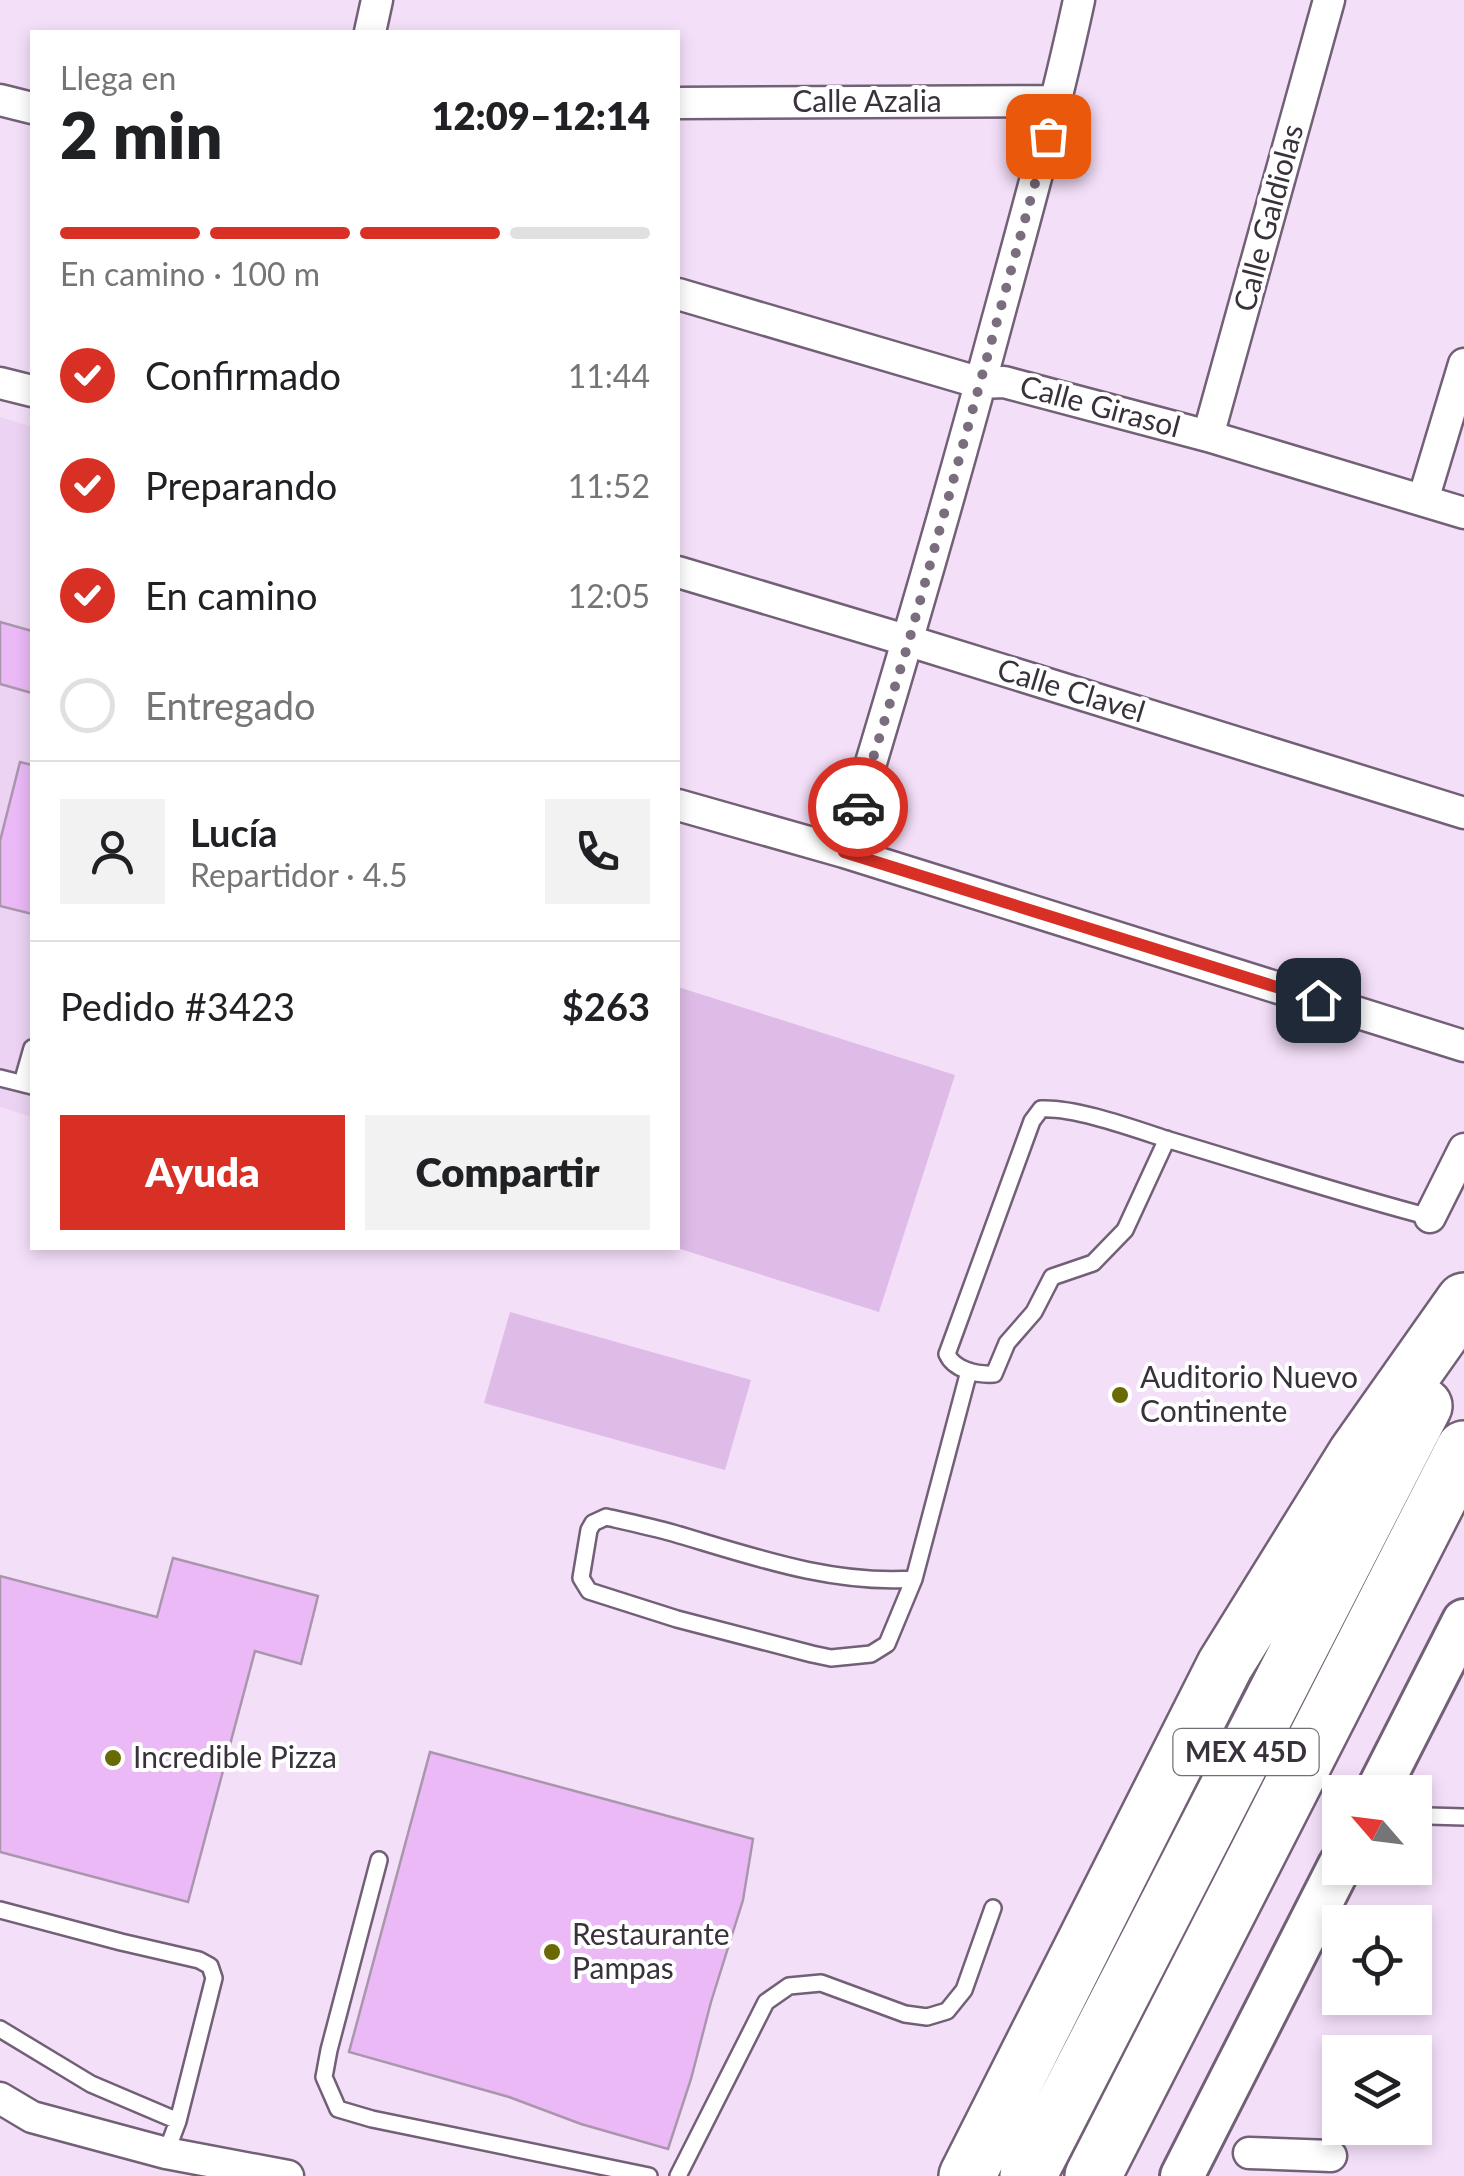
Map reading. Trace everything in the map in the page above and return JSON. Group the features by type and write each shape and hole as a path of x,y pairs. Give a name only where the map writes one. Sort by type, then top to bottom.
{"highway":[{"path":"967,2176 1226,1665 1356,1454 1464,1302"},
{"name":"MEX 45D","path":"1028,2176 1464,1328"},
{"name":"MEX 45D","path":"1093,2176 1464,1448"}],"street":[{"path":"370,30 378,0"},
{"path":"844,852 909,641 981,383 1057,101 1079,0"},
{"name":"Calle Galdiolas","path":"1208,436 1329,0"},
{"path":"0,100 30,108"},
{"name":"Calle Azalia","path":"680,104 1057,101"},
{"name":"Calle Girasol","path":"680,295 981,383 1004,382 1208,436 1464,512"},
{"path":"1423,500 1464,364"},
{"path":"0,383 30,390"},
{"name":"Calle Clavel","path":"680,573 1464,814"},
{"path":"680,806 844,852 1464,1046"},
{"path":"1430,1216 1464,1149"},
{"path":"1386,1775 1464,1622"},
{"path":"1182,2176 1330,1885"},
{"path":"0,2098 32,2117 166,2154 288,2176"},
{"path":"1249,2152 1331,2156"}],"lane":[{"path":"0,1078 27,1084"},
{"path":"1167,1139 1125,1230 1094,1263 1052,1277 1034,1312 1007,1343 998,1370 994,1374 954,1364 947,1354 1032,1122 1041,1109 1107,1121 1167,1139 1385,1206 1430,1216"},
{"path":"914,1579 881,1581 838,1576 606,1517 589,1530 581,1578 589,1591 677,1619 831,1658 871,1654 887,1644 914,1579 969,1370"},
{"path":"1432,1816 1464,1818"},
{"path":"379,1860 326,2064 324,2077 338,2109 372,2120 650,2176"},
{"path":"678,2176 766,2002 789,1986 821,1983 906,2014 928,2017 947,2011 964,1990 994,1908"},
{"path":"0,1910 210,1966 214,1978 166,2154"},
{"path":"0,2029 91,2084 178,2121"}],"shaded area":[{"path":"0,417 30,426 30,1116 0,1107"},
{"path":"680,988 955,1075 879,1312 680,1249"},
{"path":"510,1312 751,1380 725,1470 484,1403"}],"building":[{"path":"0,622 30,630 30,692 0,684"},
{"path":"20,762 30,764 30,914 0,906 0,841"},
{"name":"Incredible Pizza","path":"173,1558 318,1596 301,1664 255,1651 188,1902 0,1852 0,1576 157,1617"},
{"name":"Restaurante Pampas","path":"430,1752 753,1839 743,1900 668,2149 581,2124 509,2097 349,2052"}],"way so far":[{"path":"858,807 909,641 1048,136"}],"place":[{"name":"Auditorio Nuevo Continente","path":"1120,1395"},
{"name":"Incredible Pizza","path":"113,1758"},
{"name":"Restaurante Pampas","path":"552,1952"}],"route":[{"path":"858,807 844,852 1318,1000"}]}
